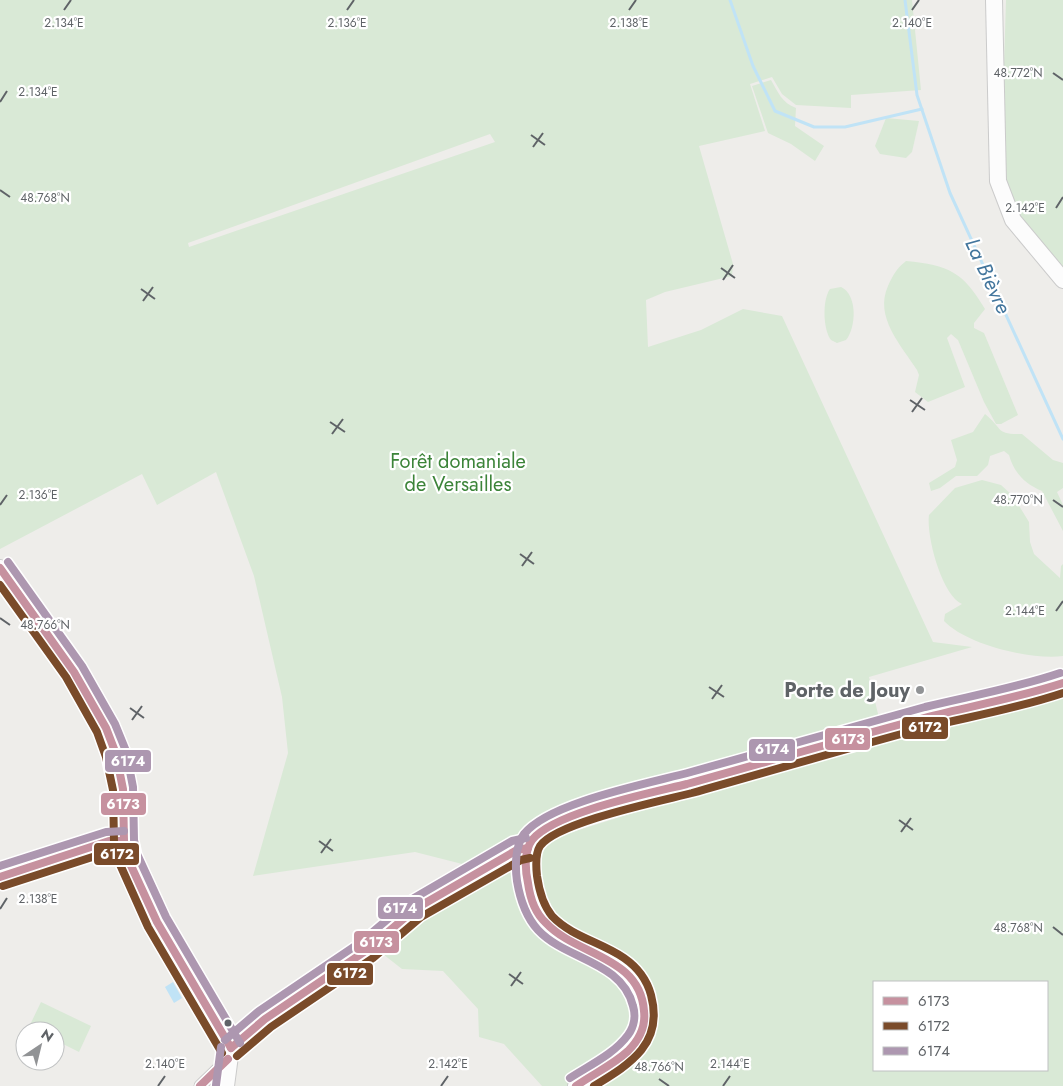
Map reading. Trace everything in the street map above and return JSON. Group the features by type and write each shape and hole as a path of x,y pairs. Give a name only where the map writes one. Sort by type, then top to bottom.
{"street":[{"path":"994,0 998,181 1013,220 1063,280"},
{"path":"2,573 74,672 106,728 116,754 123,789 124,841 128,857 157,922 230,1053 226,1086"},
{"path":"576,1086 627,1051 635,1043 644,1023 643,998 630,975 618,965 559,935 546,924 529,894 527,878 528,848 537,834 552,825 616,804 930,716 1063,683"},
{"path":"0,877 109,841 124,841"},
{"path":"200,1086 265,1019 367,950 415,909 517,850 528,848"}],"green space":[{"name":"Forêt domaniale de Versailles","path":"0,0 912,0 921,90 851,95 851,108 796,105 782,94 772,77 750,84 765,131 699,146 733,264 732,276 665,292 646,300 648,347 701,330 743,309 782,316 933,642 972,647 869,677 880,722 547,815 474,867 415,852 253,876 288,753 282,697 254,576 216,472 157,505 142,474 0,549","holes":["490,134 495,142 189,247 188,243"]},
{"path":"1006,0 1063,0 1063,269 1023,221 1004,176 1002,133"},
{"path":"771,80 784,100 796,108 795,126 824,146 815,161 791,144 768,133 752,86"},
{"path":"886,118 919,121 912,152 906,158 880,154 875,146"},
{"path":"906,261 944,268 962,279 977,296 985,309 974,323 974,328 984,333 1018,415 1001,424 996,424 984,402 958,340 951,334 947,338 965,387 928,402 915,392 919,375 891,330 884,309 888,286 900,266"},
{"path":"841,287 847,291 853,304 854,312 849,335 846,340 837,343 831,340 828,335 824,315 827,294 830,289"},
{"path":"985,414 1003,432 1022,434 1053,460 1063,463 1063,488 1057,492 1063,505 1063,531 1042,491 1030,485 1021,477 1009,455 1004,451 990,456 988,465 977,476 956,476 940,488 931,491 929,483 955,467 957,460 951,440 973,432"},
{"path":"982,480 1001,485 1013,496 1029,522 1030,542 1034,554 1060,578 1061,566 1063,564 1063,656 1034,656 983,644 954,630 944,621 945,614 962,604 948,590 942,578 930,537 929,515 955,488"},
{"path":"1063,693 1063,1086 542,1086 504,1044 479,1037 478,1009 443,971 402,969 379,951 423,921 514,869 550,839 929,720 932,727 931,733 944,739 952,726 962,720"},
{"path":"41,1002 91,1026 79,1052 65,1045 65,1021 32,1021"}],"water":[{"path":"173,982 182,998 174,1003 165,987"}],"waterway":[{"name":"La Bièvre","path":"730,0 753,66 775,111 814,127 845,127 922,109"},
{"name":"La Bièvre","path":"905,0 917,95 950,193 1063,439"}],"transit line":[{"name":"6174","path":"8,562 82,666 115,724 126,751 133,787 134,840 137,854 166,917 240,1043"},
{"name":"6173","path":"0,568 74,672 106,728 116,754 123,789 124,841 127,857 157,922 231,1048"},
{"name":"6172","path":"0,585 66,677 97,732 106,757 113,790 114,842 118,860 148,927 222,1053"},
{"name":"6174","path":"570,1078 601,1059 622,1042 632,1028 634,1010 627,991 617,979 592,962 550,940 538,930 527,914 517,881 516,857 524,834 537,823 555,812 602,795 925,707 1060,673"},
{"name":"6173","path":"576,1086 616,1061 632,1047 643,1028 644,1011 640,993 631,979 605,959 559,934 542,919 536,910 527,878 526,855 529,844 544,830 582,812 628,798 687,784 924,718 1011,698 1063,683"},
{"name":"6172","path":"594,1086 631,1060 641,1051 648,1040 653,1027 654,1012 651,995 644,979 629,962 615,952 568,929 549,912 539,887 536,861 540,846 550,837 587,821 635,807 692,793 927,727 1063,693"},
{"name":"6174","path":"0,866 106,832 124,831"},
{"name":"6174","path":"225,1040 259,1011 361,942 409,901 512,841 526,838"},
{"name":"6173","path":"0,877 109,841 124,841"},
{"name":"6173","path":"231,1048 265,1019 367,950 415,909 517,850 528,848"},
{"name":"6172","path":"3,886 111,851 124,851"},
{"name":"6172","path":"237,1056 271,1027 373,958 421,917 521,860 530,858"},
{"name":"6174","path":"216,1085 221,1047"},
{"name":"6173","path":"200,1086 228,1059"}],"place":[{"name":"Porte de Jouy","path":"920,690"}]}
